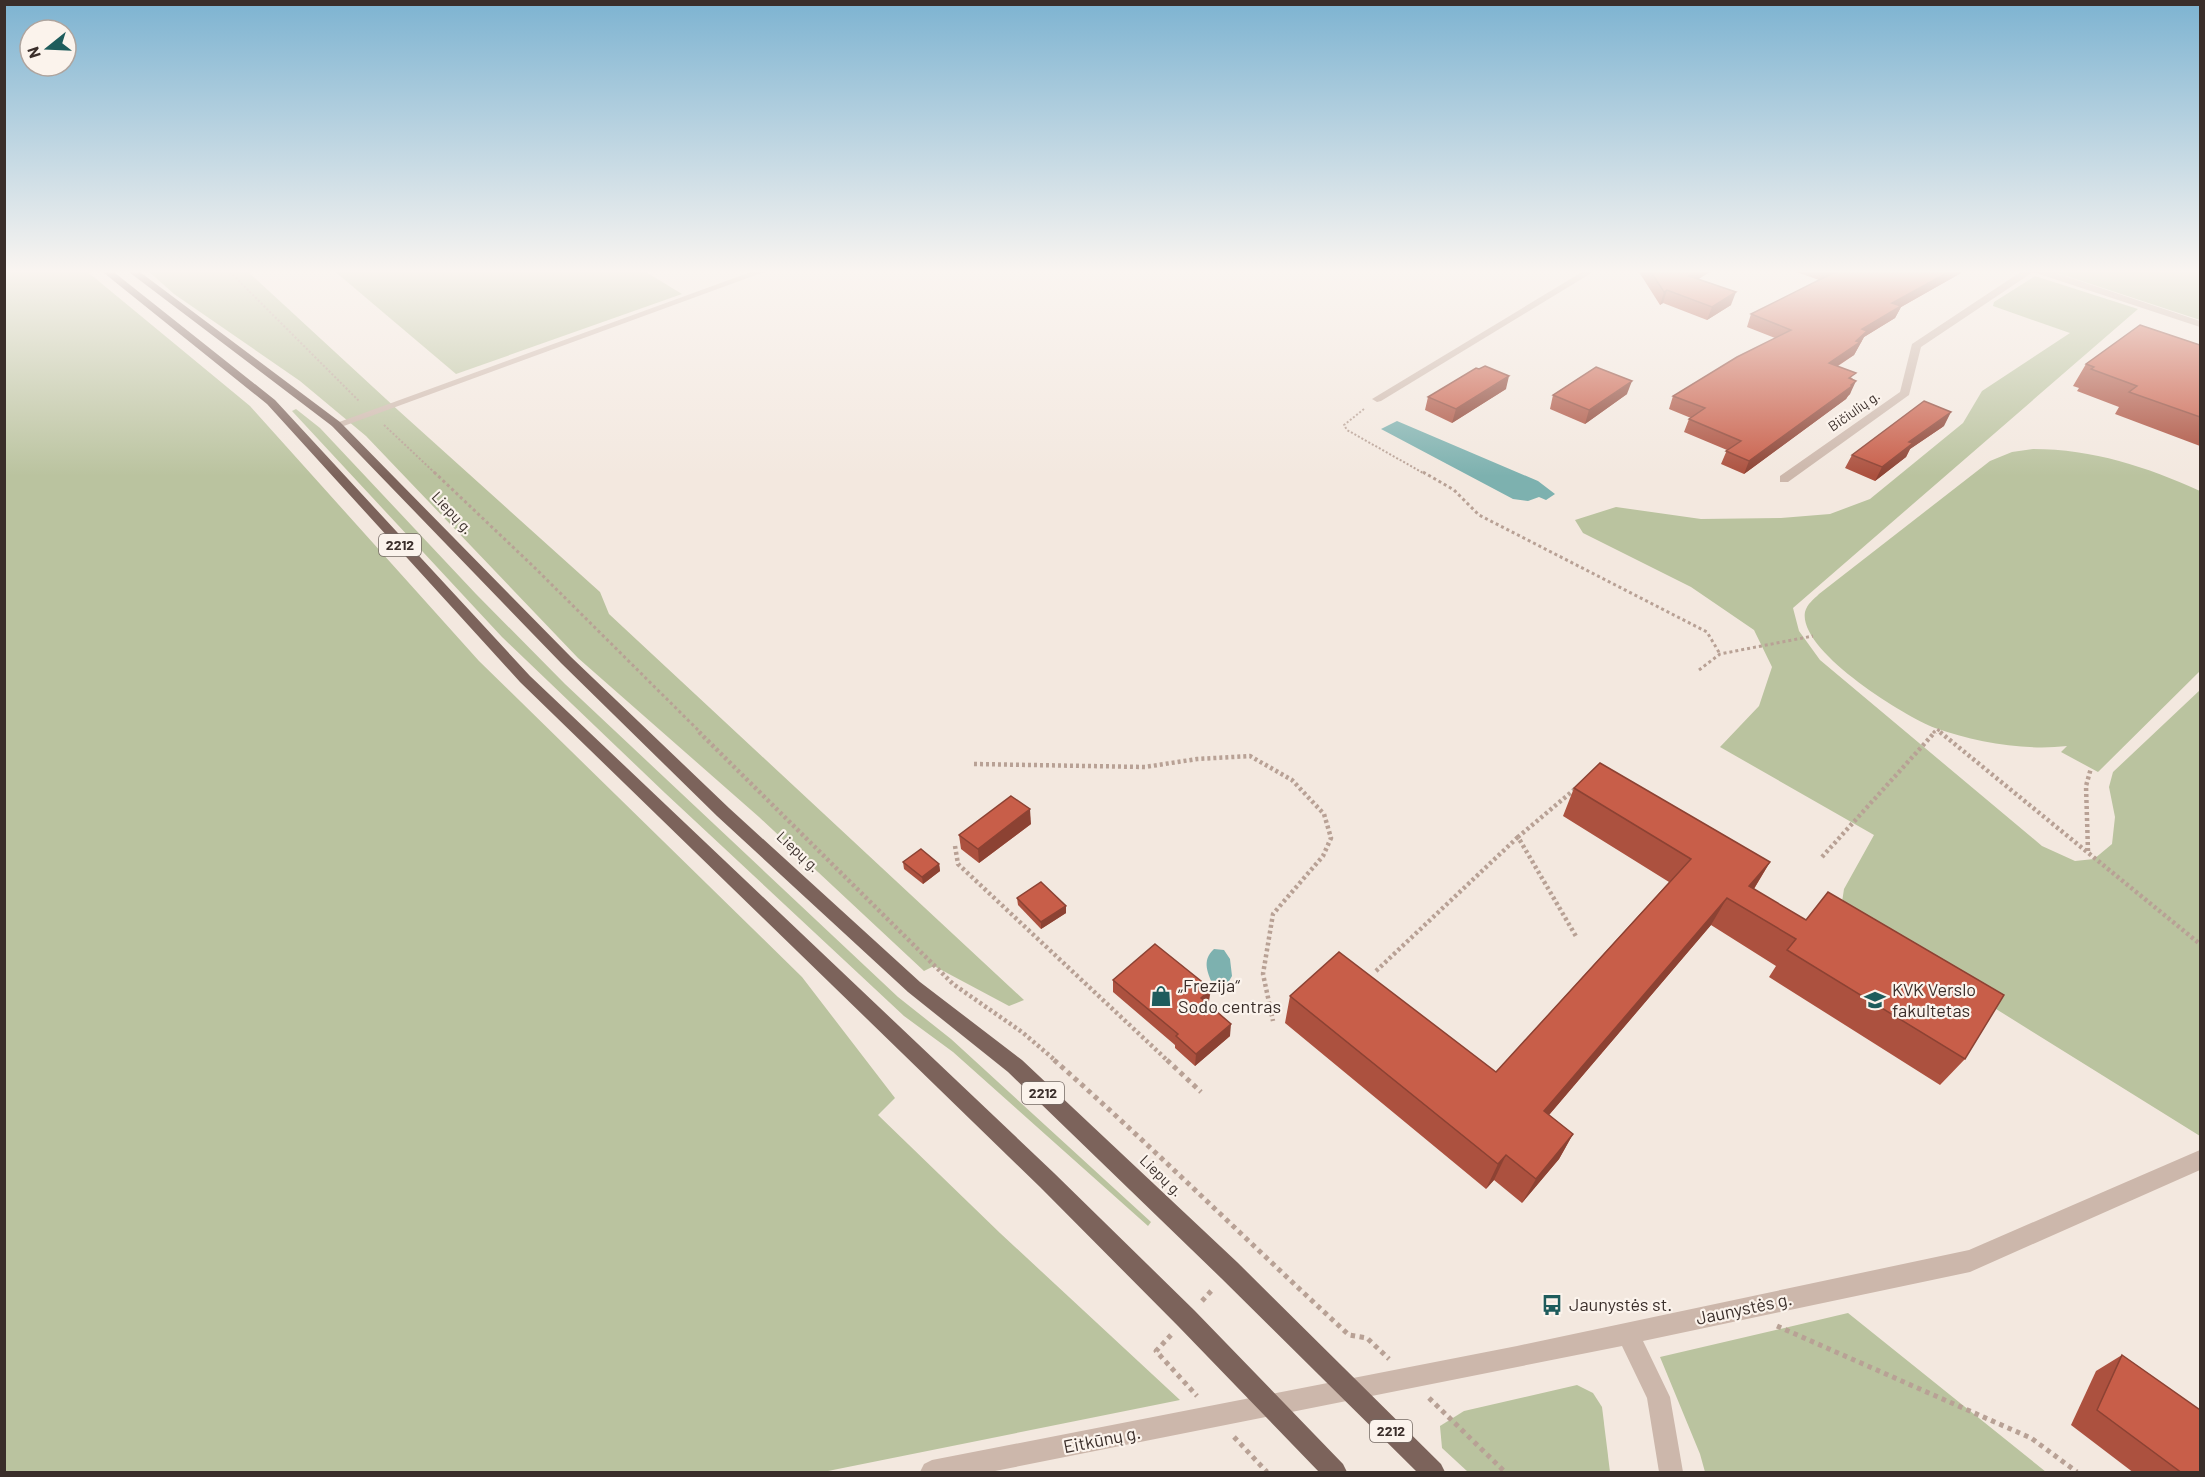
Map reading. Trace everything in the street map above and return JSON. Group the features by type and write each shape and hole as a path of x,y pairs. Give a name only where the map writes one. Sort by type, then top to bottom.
{"main road":[{"name":"2212","path":"191,338 271,402 525,680 1047,1180 1335,1473"},
{"name":"Liepų g.","path":"221,338 337,425 566,660 723,812 914,987 1015,1066 1229,1270 1433,1473"}],"street":[{"path":"337,425 577,338"},
{"path":"1377,399 1478,338"},
{"name":"Bičiulių g.","path":"1784,479 1905,393 1916,346 1928,338"},
{"name":"Jaunystės g.","path":"1272,1407 1349,1389 1628,1334 1970,1261 2200,1160"},
{"path":"1628,1334 1658,1397 1671,1473"},
{"name":"Eitkūnų g.","path":"932,1473 1272,1407"}],"path":[{"path":"296,338 371,413 535,568 953,984 1022,1032 1120,1118 1252,1246 1349,1335 1367,1338 1505,1473"},
{"path":"1377,399 1344,425 1347,429 1454,490 1479,515 1707,632 1720,654"},
{"path":"1699,670 1720,654 1813,636"},
{"path":"1822,857 1937,729 2200,944"},
{"path":"974,764 1145,768 1197,759 1250,756 1292,780 1324,814 1331,838 1323,856 1273,914 1263,974 1274,1021"},
{"path":"2088,852 2086,786 2091,768"},
{"path":"1376,971 1518,837 1577,787"},
{"path":"1518,837 1577,938"},
{"path":"955,846 958,864 1201,1092"},
{"path":"1739,1310 2031,1438 2077,1473"},
{"path":"1156,1351 1267,1473"}],"green space":[{"path":"5,338 168,338 250,406 479,661 802,977 895,1098 878,1115 1000,1233 1180,1400 823,1472 5,1472"},
{"path":"238,338 320,338 600,592 609,614 1024,1000 1009,1006 934,966 924,971 759,817 578,658 366,436 300,381"},
{"path":"413,338 558,338 456,374"},
{"path":"2063,338 2105,338 1793,608 1799,631 1820,660 2042,846 2075,861 2094,859 2112,844 2115,817 2109,787 2113,772 2200,690 2200,1136 1890,943 1840,915 1844,889 1874,835 1720,747 1759,706 1772,667 1754,630 1691,587 1583,533 1575,520 1616,507 1701,519 1781,518 1830,514 1870,499 1963,423 1982,391"},
{"path":"296,409 320,428 476,594 565,684 898,997 951,1039 1151,1222 1148,1226 953,1052 904,1016 502,637 292,411"},
{"path":"2033,449 2077,452 2119,461 2160,474 2200,491 2200,671 2098,772 2061,752 2067,746 2034,747 2000,744 1950,733 1920,721 1878,696 1835,663 1818,645 1807,628 1806,609 1819,594 1990,461 2012,452"},
{"path":"1848,1313 2046,1472 1705,1472 1700,1454 1660,1357"},
{"path":"1577,1385 1593,1393 1602,1407 1610,1472 1468,1472 1442,1448 1440,1426 1464,1411"}],"water":[{"path":"1397,421 1538,481 1555,494 1546,500 1539,497 1528,501 1513,499 1381,429"},
{"path":"1214,949 1224,950 1230,959 1232,976 1225,988 1219,991 1214,988 1207,967 1208,958"}],"building":[{"path":"1775,338 1859,338 1856,341 1860,342 1829,363 1856,373 1849,378 1856,381 1852,386 1749,461 1726,451 1741,441 1689,419 1705,408 1673,396 1737,357"},
{"path":"2122,338 2179,338 2200,345 2200,417 2129,392 2137,386 2091,369 2094,367 2086,364"},
{"path":"1485,366 1509,376 1456,409 1428,397 1476,368"},
{"path":"1596,367 1632,381 1589,410 1553,395"},
{"path":"1924,401 1951,412 1909,442 1913,443 1882,467 1852,455"},
{"name":"KVK Verslo fakultetas","path":"1600,763 1770,862 1749,886 1806,920 1828,892 2004,995 1965,1059 1787,950 1796,939 1727,898 1544,1111 1573,1134 1536,1179 1506,1155 1498,1164 1290,996 1339,952 1496,1072 1691,859 1574,788"},
{"path":"1011,796 1030,809 978,849 959,835"},
{"path":"921,849 939,864 922,877 903,862"},
{"path":"1041,882 1066,906 1041,922 1017,898"},
{"path":"1155,944 1211,989 1201,998 1231,1024 1196,1054 1176,1036 1178,1034 1113,980"},
{"path":"2122,1355 2200,1410 2200,1473 2182,1473 2097,1410"}],"place":[{"name":"„Frezija“ Sodo centras","path":"1161,996"},
{"name":"KVK Verslo fakultetas","path":"1875,1000"},
{"name":"Jaunystės st.","path":"1552,1305"}]}
